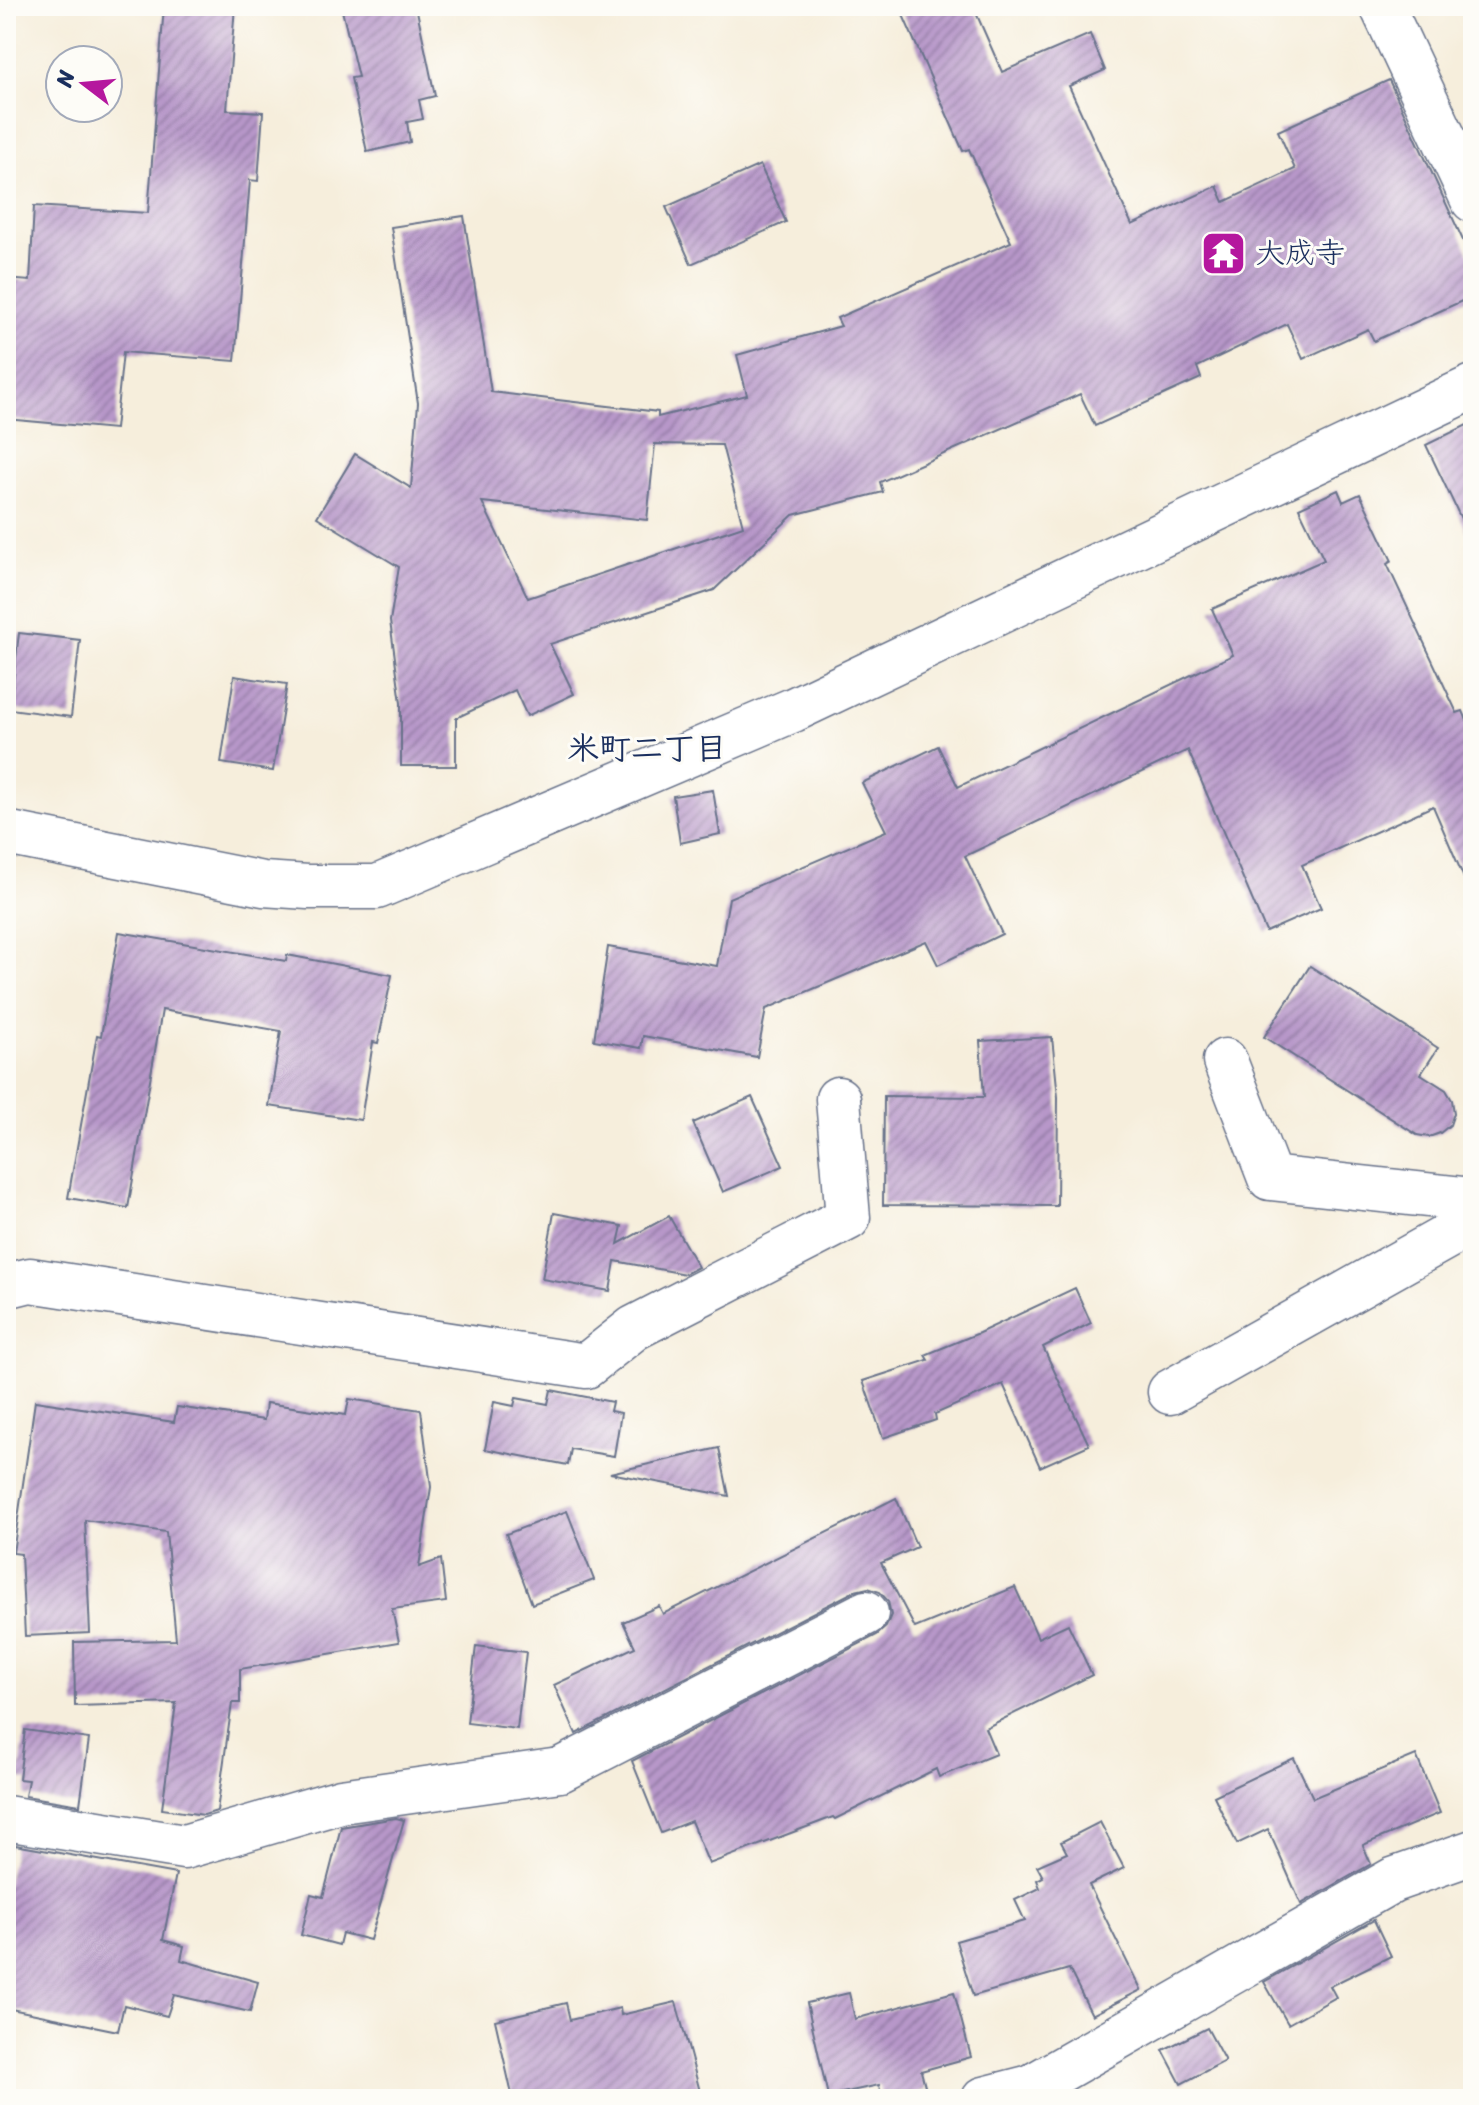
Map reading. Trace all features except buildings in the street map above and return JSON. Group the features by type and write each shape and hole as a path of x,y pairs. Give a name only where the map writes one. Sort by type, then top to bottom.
{"street":[{"path":"1382,6 1473,200"},
{"path":"6,833 263,884 377,887 793,710 1473,387"},
{"path":"1225,1061 1270,1178 1473,1200"},
{"path":"6,1286 30,1280 586,1366 634,1328 848,1218 838,1099"},
{"path":"1170,1392 1473,1222"},
{"path":"6,1818 184,1847 341,1801 560,1770 866,1613"},
{"path":"984,2099 1031,2087 1393,1880 1473,1852"}],"place":[{"name":"大成寺","path":"1224,253"}],"district":[{"name":"米町二丁目","path":"647,748"}]}
